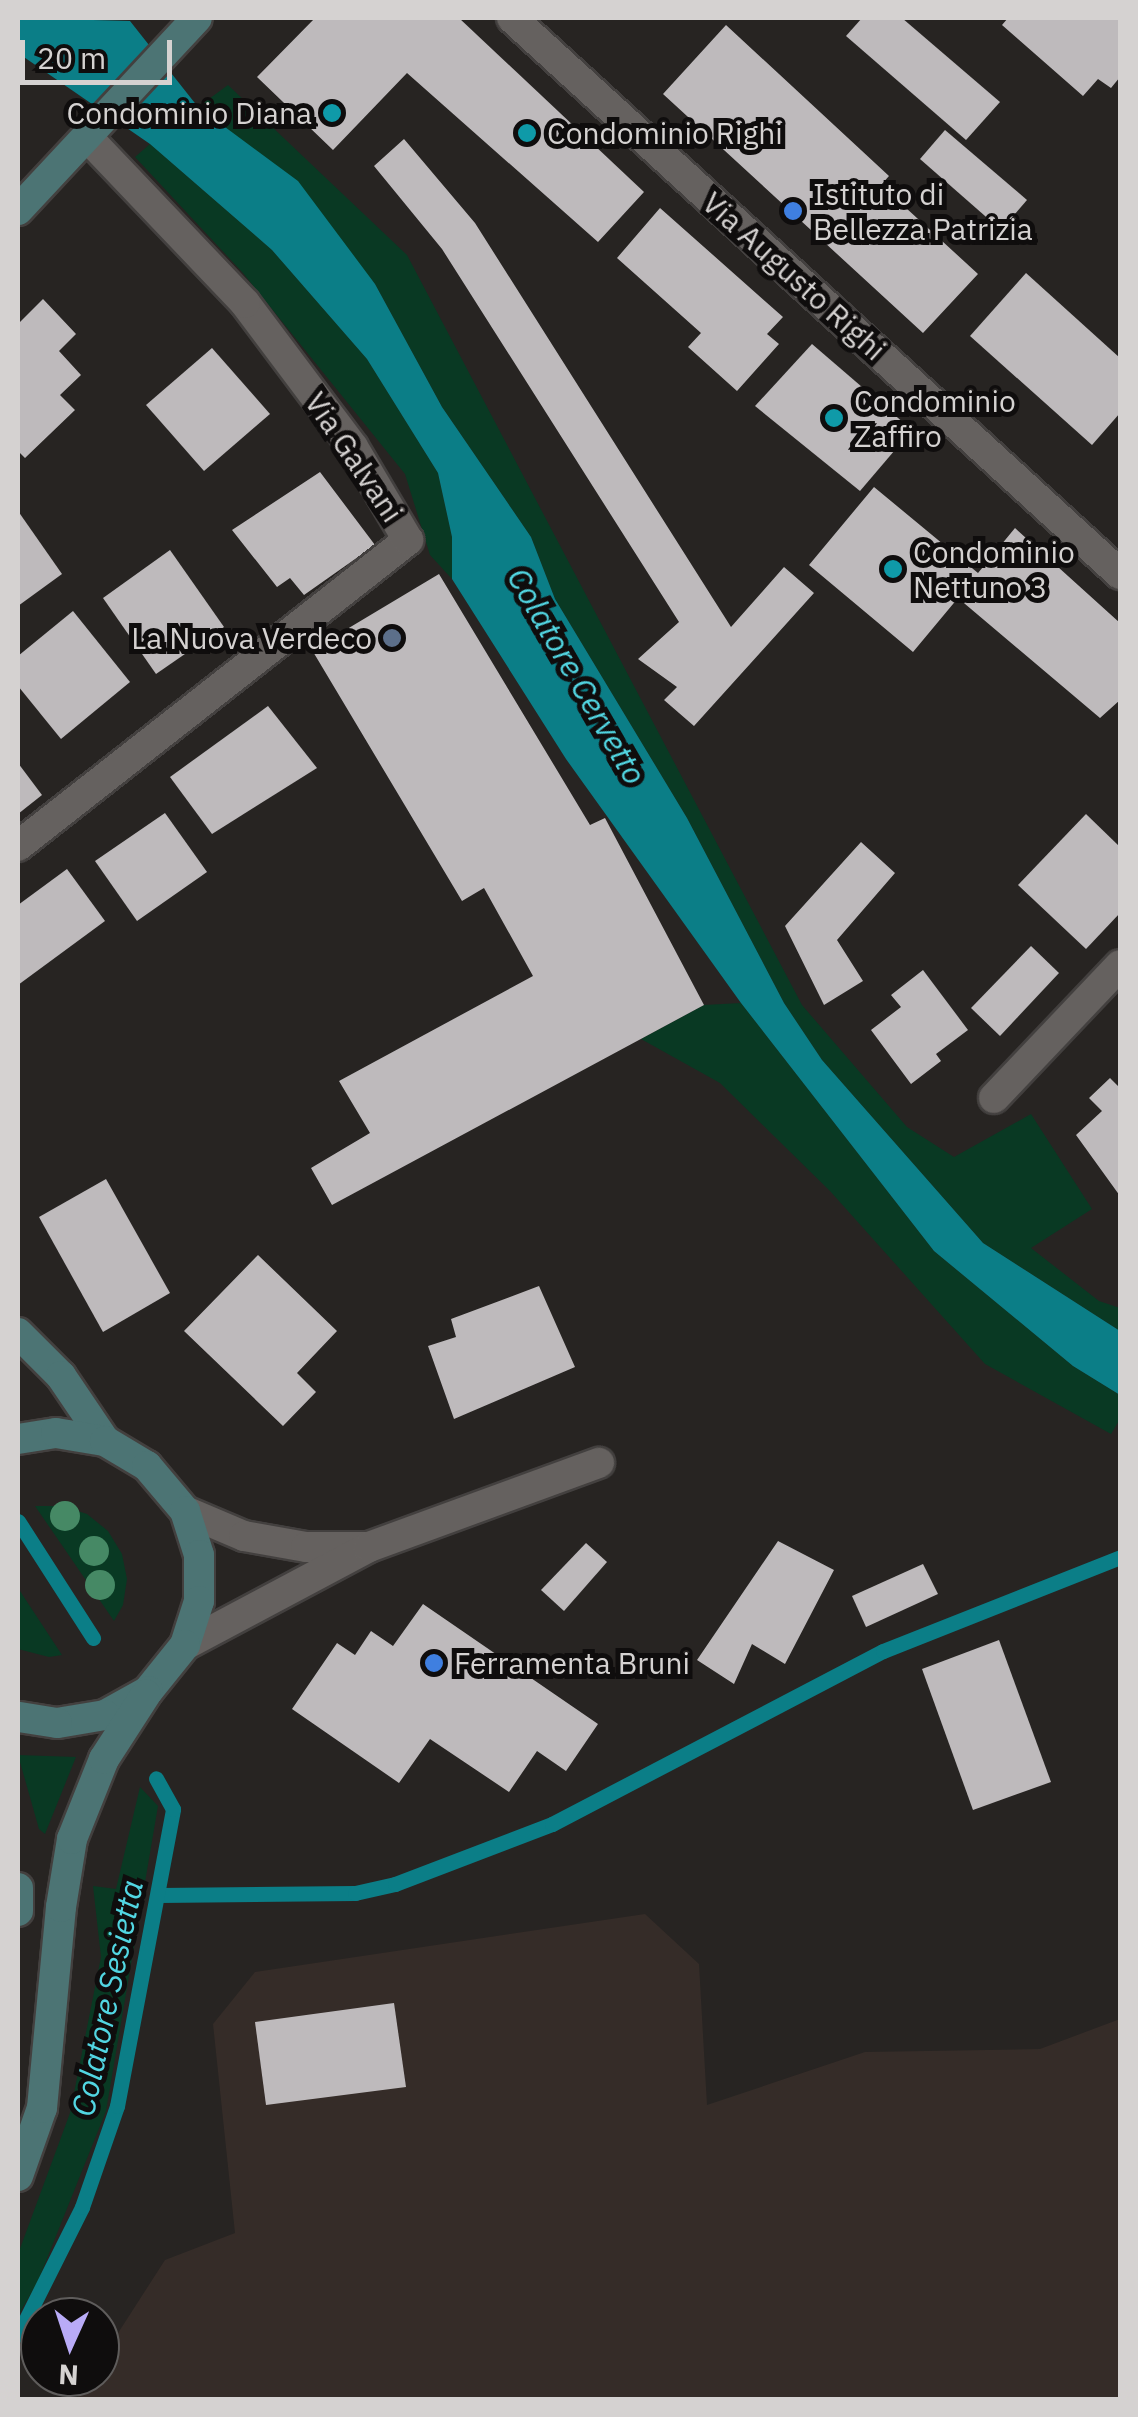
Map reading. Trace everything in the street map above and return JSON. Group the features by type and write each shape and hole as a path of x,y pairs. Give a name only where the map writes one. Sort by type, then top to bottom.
{"street":[{"path":"18,210 197,18"},
{"name":"Via Augusto Righi","path":"512,18 1120,574"},
{"name":"Via Galvani","path":"18,846 408,540 352,447 245,303 95,130"},
{"path":"994,1098 1120,965"},
{"path":"18,1334 61,1376 105,1442"},
{"path":"18,1439 56,1433 105,1442 148,1466 185,1512 199,1555 199,1601 185,1645 148,1691 104,1760 72,1839 61,1907 42,2108 18,2176"},
{"path":"185,1645 369,1547 599,1463"},
{"path":"185,1512 244,1536 306,1547 369,1547"},
{"path":"18,1717 57,1723 105,1715 148,1691"},
{"path":"18,1888 18,1911"}],"shaded area":[{"path":"645,1914 699,1964 707,2105 865,2052 1040,2049 1120,2019 1120,2399 76,2400 120,2397 120,2330 165,2260 235,2233 213,2024 255,1972"}],"green space":[{"path":"228,85 407,255 802,1005 907,1127 954,1157 1031,1114 1092,1209 1031,1248 1099,1301 1120,1308 1120,1331 983,1243 822,1060 784,1003 687,818 555,599 531,537 442,407 375,284 198,107"},
{"path":"150,144 272,250 367,359 438,473 452,537 452,579 430,555 405,474 243,273 135,157"},
{"path":"741,1003 934,1251 1073,1366 1120,1395 1120,1419 1111,1434 985,1364 830,1191 720,1083 641,1039 704,1005"},
{"path":"35,1506 62,1506 87,1514 108,1531 122,1554 127,1579 123,1605 114,1621"},
{"path":"18,1588 62,1655 49,1657 18,1649"},
{"path":"18,1755 76,1757 45,1834 39,1829"},
{"path":"140,1787 158,1806 106,2111 38,2281 29,2297 20,2297 18,2316 18,2254 70,2113 101,1957 93,1886 116,1889"}],"water":[{"name":"Colatore Cervetto","path":"18,18 130,21 198,107 298,181 375,284 442,407 531,537 555,599 687,818 784,1003 822,1060 983,1243 1120,1331 1120,1395 1073,1366 934,1251 741,1003 566,759 452,579 452,537 438,473 367,359 272,250 150,144 18,53"}],"building":[{"path":"315,18 459,18 644,192 598,242 407,73 333,150 257,77"},
{"path":"862,18 902,18 1000,102 966,140 846,36"},
{"path":"1008,18 1120,18 1120,77 1111,88 1098,79 1083,96 1002,25"},
{"path":"726,25 889,176 881,185 978,274 923,333 663,94"},
{"path":"945,130 1027,200 1001,230 920,159"},
{"path":"404,139 475,223 731,627 784,567 814,593 694,726 664,700 677,687 638,659 679,622 442,249 374,166"},
{"path":"660,208 783,317 767,334 779,344 737,391 688,347 701,333 617,258"},
{"path":"1026,273 1120,358 1120,413 1092,445 970,336"},
{"path":"43,299 76,334 59,351 81,375 60,395 75,410 25,458 18,451 18,324"},
{"name":"Condominio Zaffiro","path":"812,344 912,430 860,491 755,406"},
{"path":"212,348 270,414 204,471 146,405"},
{"path":"320,472 375,545 304,595 290,578 277,587 232,530"},
{"path":"874,487 978,573 1015,528 1120,623 1120,700 1100,718 958,598 913,652 809,565"},
{"path":"18,511 62,574 18,606"},
{"path":"170,550 224,627 156,674 103,598"},
{"path":"439,574 590,825 605,818 704,1005 332,1205 311,1168 370,1133 339,1081 533,976 484,888 462,901 312,650"},
{"path":"73,611 130,682 61,739 18,686 18,656"},
{"path":"268,706 317,768 212,834 170,777"},
{"path":"18,763 42,795 18,814"},
{"path":"165,813 207,872 137,921 95,861"},
{"path":"1086,814 1120,847 1120,913 1086,949 1018,885"},
{"path":"861,842 895,873 837,940 863,981 824,1005 785,926"},
{"path":"67,869 105,921 18,985 18,905"},
{"path":"1031,946 1059,973 1000,1036 971,1008"},
{"path":"923,970 968,1030 936,1054 941,1061 911,1084 871,1030 901,1007 891,995"},
{"path":"1110,1078 1120,1088 1120,1196 1076,1135 1102,1111 1089,1098"},
{"path":"106,1179 170,1293 103,1332 39,1217"},
{"path":"258,1255 337,1331 297,1373 316,1392 283,1426 184,1331"},
{"path":"539,1286 575,1367 454,1419 428,1346 456,1337 451,1319"},
{"path":"778,1541 834,1570 785,1664 752,1644 734,1684 697,1660"},
{"path":"586,1543 607,1562 564,1611 541,1590"},
{"path":"923,1564 938,1594 866,1627 852,1596"},
{"path":"423,1604 598,1724 566,1771 537,1751 509,1792 430,1739 399,1783 292,1709 337,1643 355,1655 371,1631 393,1646"},
{"path":"999,1640 1051,1782 973,1810 922,1669"},
{"path":"394,2003 406,2087 266,2105 255,2022"}],"waterway":[{"name":"Colatore Sesietta","path":"18,1521 93,1638"},
{"path":"159,1895 355,1893 395,1884 552,1824 883,1651 1120,1557"},
{"name":"Colatore Sesietta","path":"18,2335 82,2207 117,2106 173,1809 156,1778"}],"place":[{"name":"Condominio Diana","path":"332,113"},
{"name":"Condominio Righi","path":"527,133"},
{"name":"Istituto di Bellezza Patrizia","path":"793,211"},
{"name":"Condominio Zaffiro","path":"834,418"},
{"name":"Condominio Nettuno 3","path":"893,569"},
{"name":"La Nuova Verdeco","path":"392,638"},
{"name":"Ferramenta Bruni","path":"434,1663"}]}
